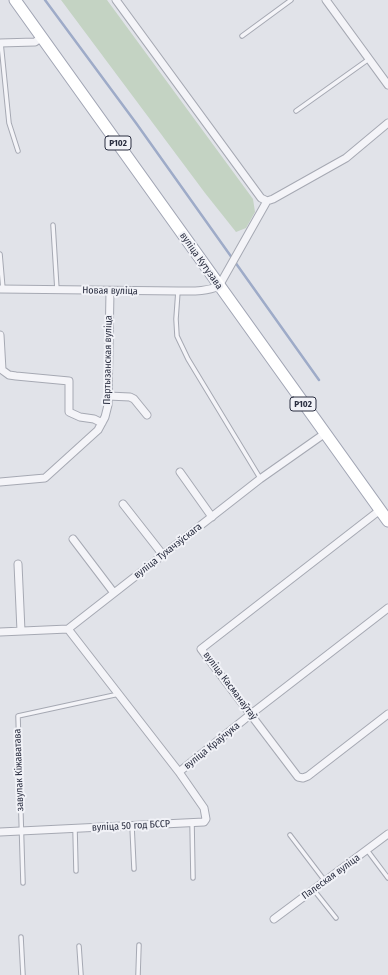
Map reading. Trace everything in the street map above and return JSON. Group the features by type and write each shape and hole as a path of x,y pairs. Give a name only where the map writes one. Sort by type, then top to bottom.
{"main road":[{"name":"вуліца Кутузава","path":"16,0 388,522"}],"street":[{"path":"116,0 264,200"},
{"path":"326,0 388,85"},
{"path":"0,43 35,42 42,37"},
{"path":"264,200 273,199 346,158 388,123"},
{"path":"219,286 234,260 264,200"},
{"name":"Новая вуліца","path":"2,289 201,291 219,286"},
{"name":"Партызанская вуліца","path":"0,482 45,478 98,430 108,405 110,291"},
{"path":"0,335 2,370 9,375 69,381 69,412 80,417 94,419 102,423"},
{"path":"108,396 130,397 134,399 147,415"},
{"name":"вуліца Тухачэўскага","path":"68,628 260,479 324,434"},
{"path":"180,472 212,517"},
{"path":"123,504 163,555"},
{"name":"вуліца Касманаўтаў","path":"380,510 201,649 298,777 304,778 388,714"},
{"path":"73,539 114,593"},
{"path":"18,564 21,631"},
{"name":"вуліца Краўчука","path":"68,628 179,772 388,608"},
{"path":"0,632 68,628"},
{"name":"вуліца 50 год БССР","path":"0,832 204,822 206,819 206,814 204,808 179,772"},
{"name":"Палеская вуліца","path":"274,919 388,834"}],"lane":[{"path":"242,36 291,0"},
{"path":"0,43 9,123 18,151"},
{"path":"296,111 369,59"},
{"path":"53,225 57,290"},
{"path":"0,254 2,289"},
{"path":"178,291 176,319 177,336 188,358 260,479"},
{"name":"завулак Кіжаватава","path":"21,831 18,716 120,694"},
{"path":"192,822 193,878"},
{"path":"132,826 134,869"},
{"path":"75,829 76,872"},
{"path":"21,831 23,883"},
{"path":"290,835 325,881"},
{"path":"367,850 388,878"},
{"path":"314,889 336,918"},
{"path":"21,937 22,975"},
{"path":"138,975 139,945"},
{"path":"79,946 80,975"}],"green space":[{"path":"61,0 107,0 253,199 255,212 246,228 236,232 205,193"}],"waterway":[{"path":"45,0 136,123 319,380"}]}
